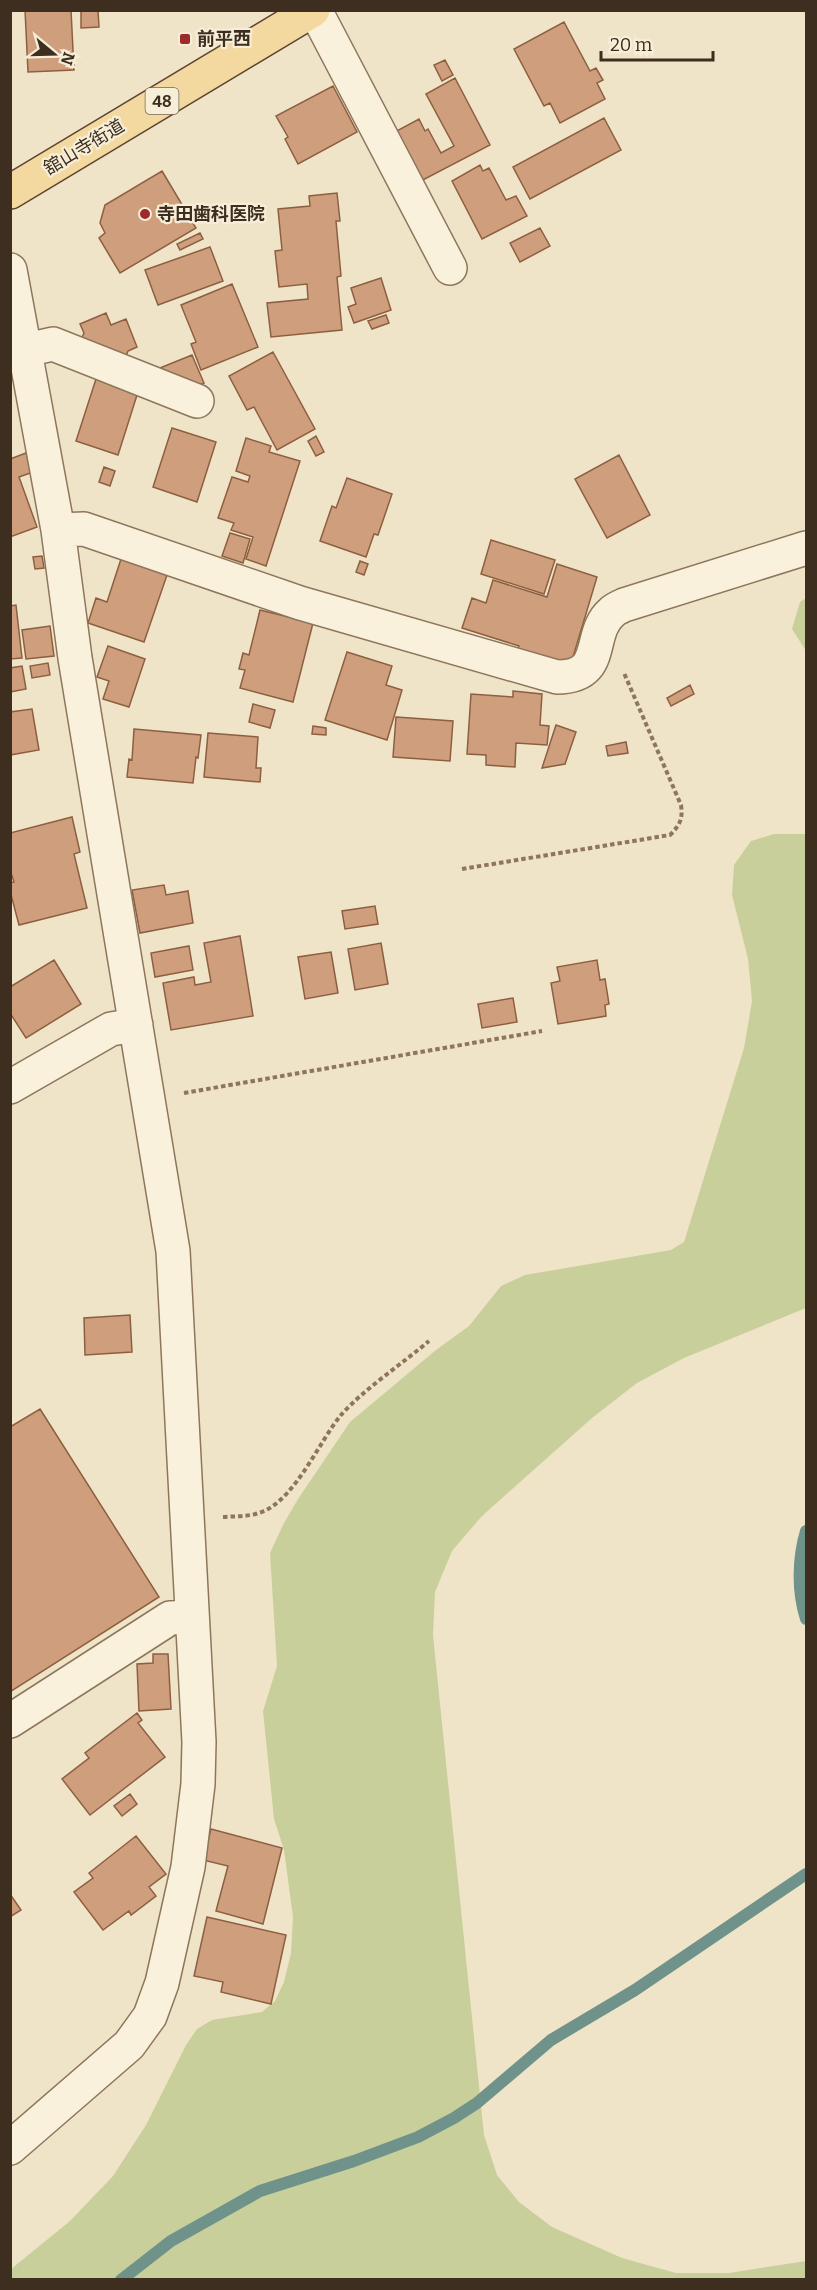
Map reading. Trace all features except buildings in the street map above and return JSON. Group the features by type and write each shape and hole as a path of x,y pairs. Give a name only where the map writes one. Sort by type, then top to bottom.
{"main road":[{"name":"舘山寺街道","path":"10,192 314,10"}],"street":[{"path":"314,10 450,268"},
{"path":"10,270 58,530 75,658 173,1251 199,1742 198,1784 188,1867 162,1983 150,2016 129,2045 10,2148"},
{"path":"26,350 53,344 197,401"},
{"path":"58,530 84,529 300,603 557,677 572,677 585,670 603,625 611,612 624,605 807,548"},
{"path":"10,1087 111,1029 136,1025"},
{"path":"10,1720 170,1618 192,1617"}],"path":[{"path":"462,869 670,835 678,827 683,816 681,805 626,676 619,664 608,656 594,651"},
{"path":"148,1099 542,1031"},
{"path":"187,1519 249,1516 278,1503 289,1491 342,1414 429,1341"}],"green space":[{"path":"806,598 806,651 792,629 800,602"},
{"path":"774,834 806,834 806,1308 684,1358 637,1383 592,1418 482,1516 452,1551 435,1592 433,1635 484,2135 497,2175 519,2202 552,2227 622,2258 676,2273 729,2273 806,2261 806,2279 11,2279 11,2269 70,2221 113,2176 146,2125 186,2045 197,2029 212,2020 262,2012 275,2001 284,1982 291,1953 293,1917 284,1850 274,1819 263,1711 277,1666 270,1553 284,1523 350,1422 436,1350 469,1326 501,1286 525,1275 671,1250 684,1242 744,1048 752,1001 748,959 732,895 734,865 751,841"}],"waterway":[{"path":"806,1531 801,1552 800,1575 801,1597 806,1619"},
{"path":"121,2280 171,2241 260,2191 354,2161 418,2137 454,2118 477,2103 551,2040 635,1990 806,1874"}],"place":[{"name":"前平西","path":"185,39"},
{"name":"寺田歯科医院","path":"145,214"}]}
